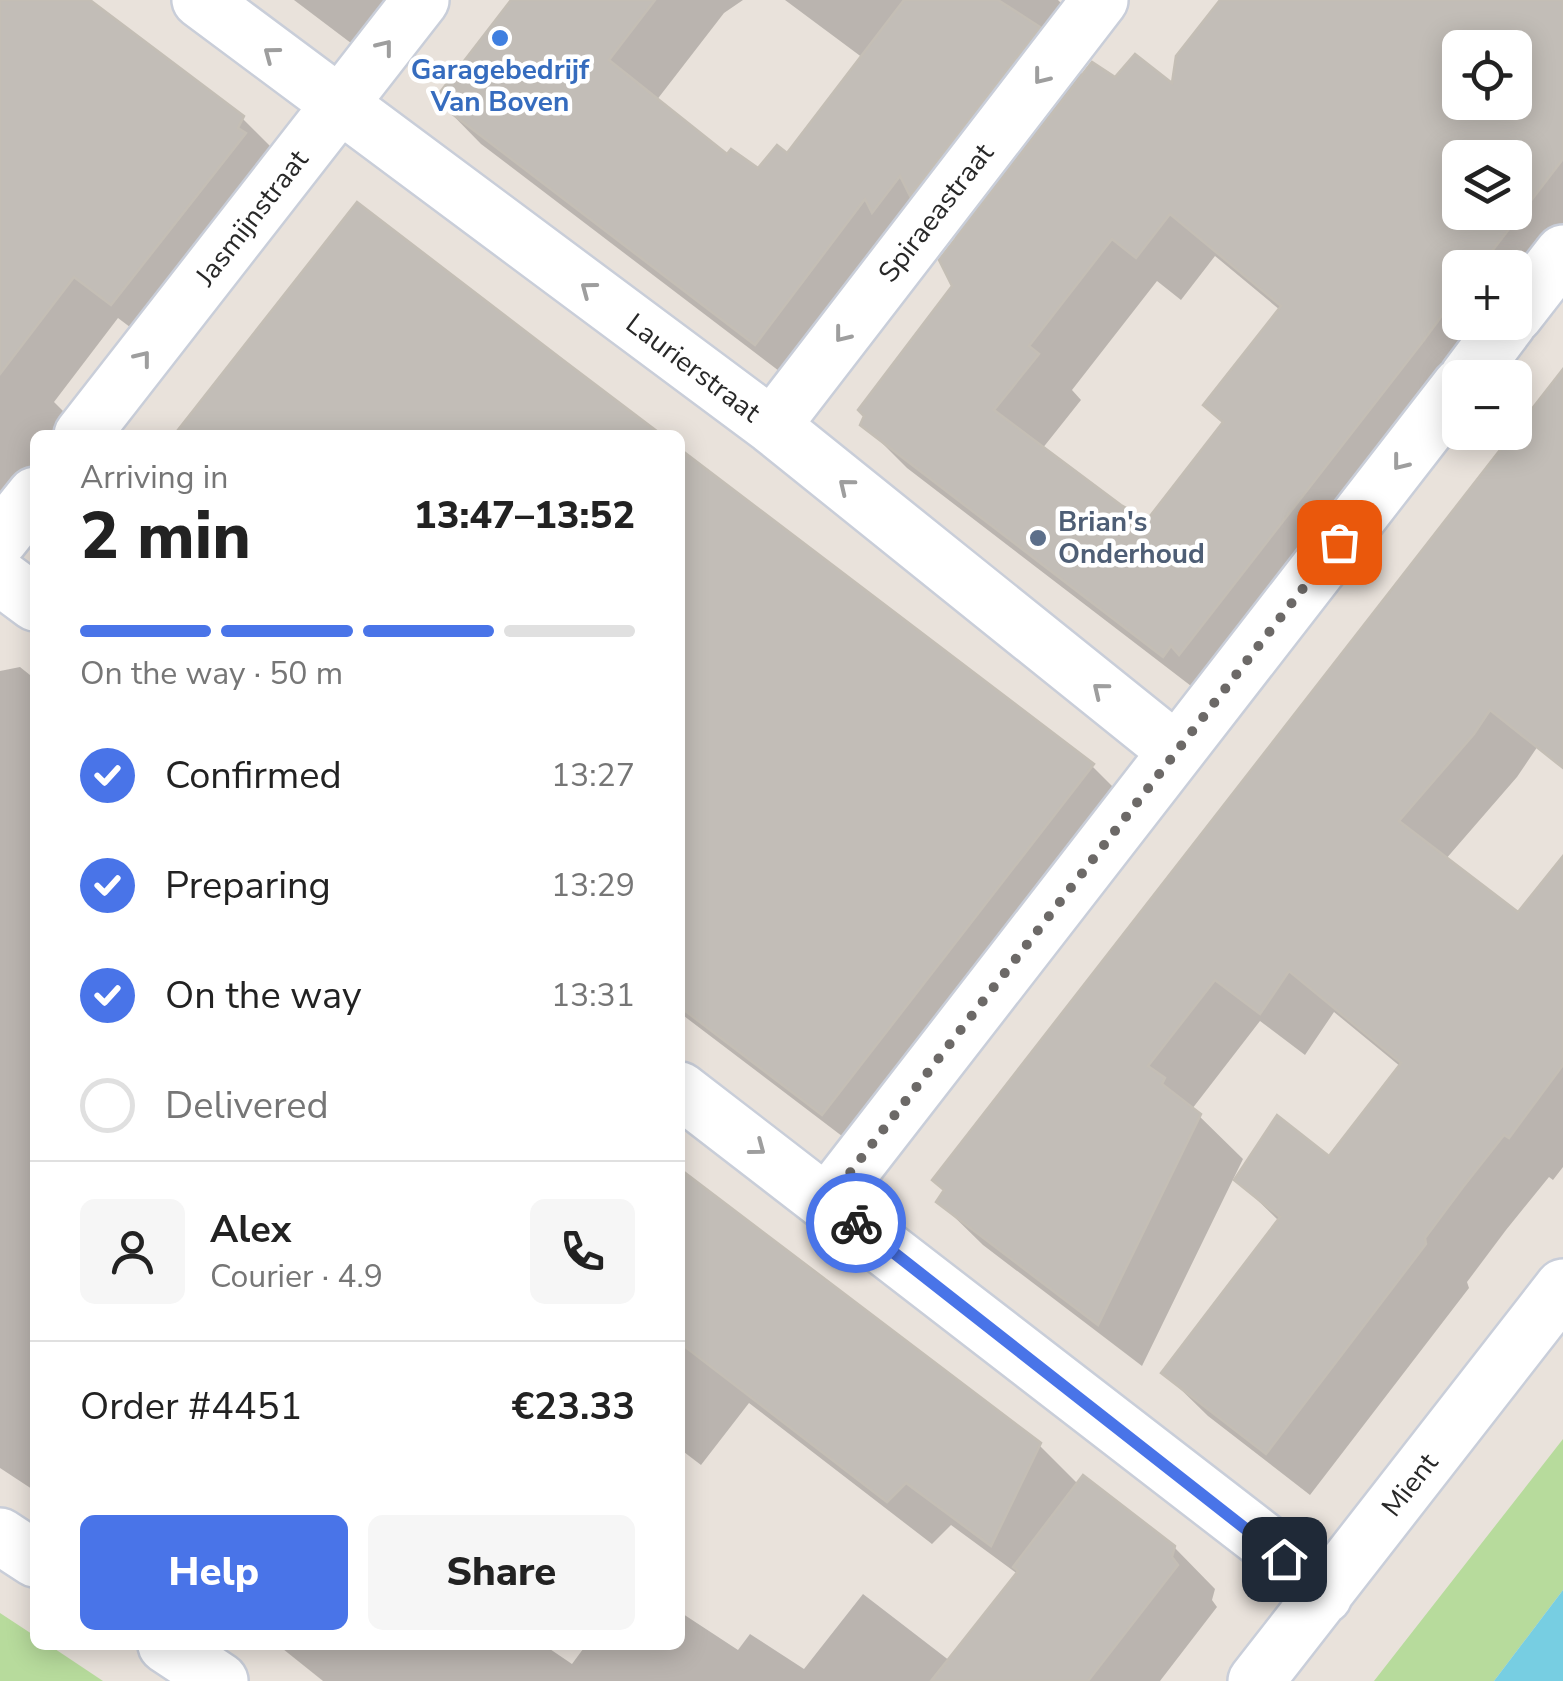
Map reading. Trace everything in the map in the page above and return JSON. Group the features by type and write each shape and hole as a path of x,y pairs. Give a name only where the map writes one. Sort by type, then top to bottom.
{"street":[{"name":"Laurierstraat","path":"200,0 772,426 1176,751"},
{"name":"Jasmijnstraat","path":"86,430 422,0"},
{"name":"Spiraeastraat","path":"772,426 1100,0"},
{"path":"1532,293 1563,253"},
{"path":"1480,360 1495,340"},
{"path":"828,1201 1442,409"},
{"path":"0,539 30,501"},
{"path":"0,576 30,599"},
{"path":"685,1094 1264,1541 1324,1596"},
{"name":"Mient","path":"1256,1681 1563,1288"},
{"path":"0,1536 30,1556"},
{"path":"174,1650 220,1681"}],"green space":[{"path":"1563,1439 1563,1590 1494,1681 1374,1681"},
{"path":"0,1613 30,1633 30,1650 56,1650 103,1681 0,1681"}],"water":[{"path":"1563,1590 1563,1681 1494,1681"}],"building":[{"path":"0,0 90,0 244,116 238,128 246,133 111,305 74,277 0,374"},
{"path":"511,0 655,0 609,60 727,154 731,149 758,168 777,145 787,153 904,0 998,0 1040,27 910,196 900,176 872,213 865,199 755,345 434,100"},
{"path":"1220,0 1563,0 1563,159 1532,199 1532,140 1442,140 1442,230 1508,230 1493,250 1442,250 1442,316 1179,655 1171,646 1163,657 860,425 864,416 858,410 952,286 939,260 1092,62 1115,77 1135,54 1172,83 1176,56","holes":["1170,214 1281,306 1203,405 1223,422 1147,520 994,410 1039,354 1029,346 1112,239 1136,258"]},
{"path":"357,202 655,430 178,430"},
{"path":"1563,369 1563,768 1490,710 1399,821 1518,912 1563,856 1563,1065 1509,1138 1504,1135 1463,1187 1425,1238 1426,1244 1266,1454 1161,1373 1280,1217 1234,1180 1277,1115 1329,1156 1401,1063 1289,971 1260,1014 1215,980 1148,1066 1165,1078 1162,1084 1201,1114 1098,1325 936,1202 944,1190 932,1180 1500,450 1532,450 1532,409"},
{"path":"685,453 1094,764 822,1115 685,1011"},
{"path":"685,1173 1041,1443 991,1546 906,1483 887,1502 685,1347"},
{"path":"1083,1475 1175,1546 1172,1557 1178,1565 1088,1681 931,1681 1018,1571 1013,1567"}],"way so far":[{"path":"856,1223 828,1201 1339,542"}],"place":[{"name":"Garagebedrijf Van Boven","path":"500,38"},
{"name":"Brian's Onderhoud","path":"1038,538"}],"route":[{"path":"856,1223 1284,1559"}]}
